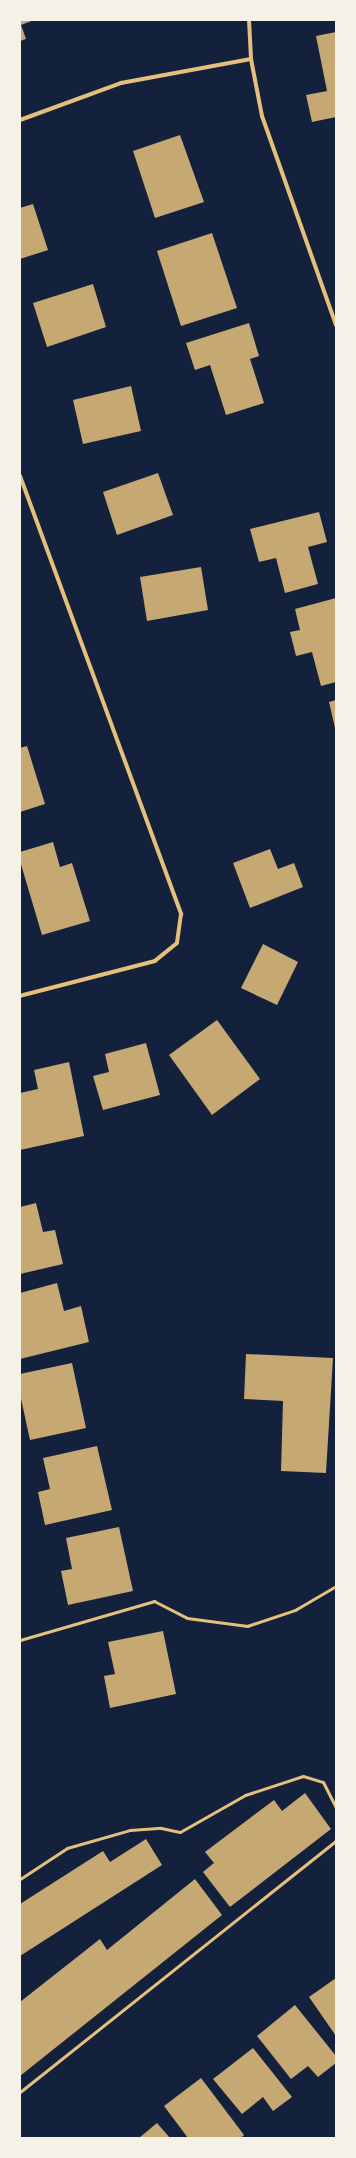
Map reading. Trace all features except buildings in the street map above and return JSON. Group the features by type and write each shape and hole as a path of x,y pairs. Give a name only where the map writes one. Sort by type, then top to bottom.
{"street":[{"path":"249,20 251,59 262,116 275,161 336,326"},
{"path":"20,120 121,83 251,59"},
{"path":"20,476 181,914 176,944 155,960 20,996"}],"lane":[{"path":"20,1640 154,1601 187,1618 247,1626 295,1610 336,1586"},
{"path":"20,1879 67,1848 130,1830 162,1828 180,1832 245,1795 303,1776 323,1782 336,1807"},
{"path":"20,2092 336,1841"}]}
